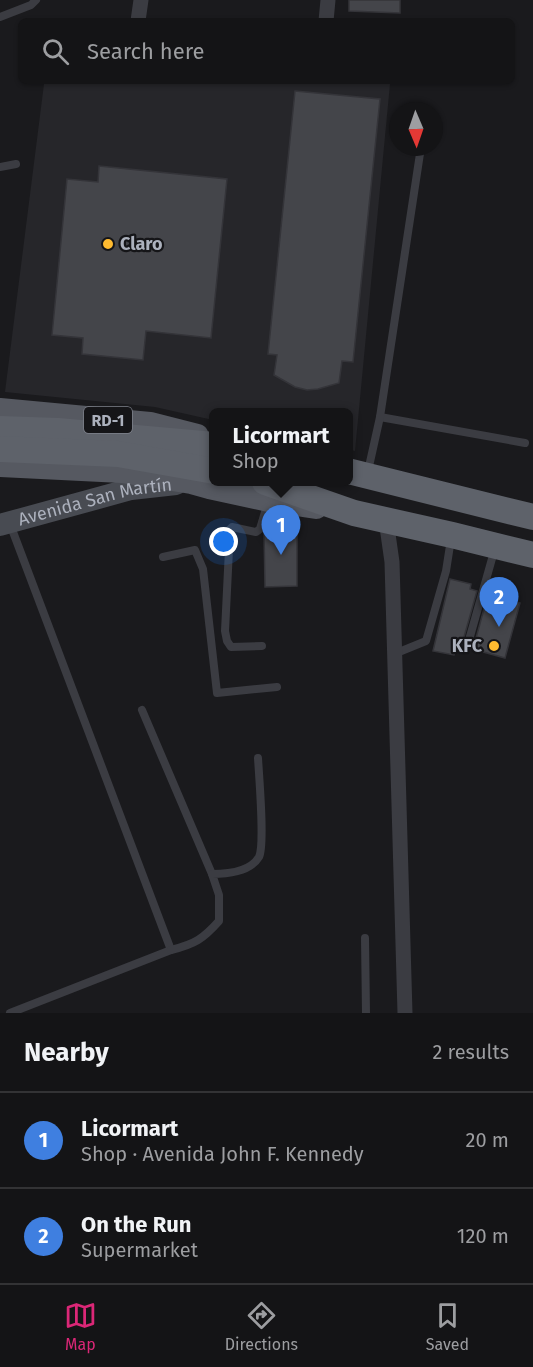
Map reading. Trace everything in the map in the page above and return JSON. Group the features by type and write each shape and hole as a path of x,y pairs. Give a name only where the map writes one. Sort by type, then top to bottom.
{"highway":[{"name":"RD-1","path":"0,429 209,442"},
{"name":"RD-1","path":"0,449 118,454 202,476"},
{"path":"358,473 533,517"},
{"name":"RD-1","path":"267,491 533,555"}],"main road":[{"name":"RD-1","path":"0,410 150,424 209,441"},
{"name":"RD-1","path":"0,465 202,476 209,487 267,491"},
{"name":"Avenida San Martín","path":"4,524 131,489 202,476"}],"street":[{"path":"138,18 141,0"},
{"path":"326,18 328,0"},
{"path":"386,520 392,562 405,1013"}],"lane":[{"path":"0,17 31,5 36,0"},
{"path":"358,473 380,417 420,156"},
{"path":"0,167 16,164"},
{"path":"380,417 525,443"},
{"path":"262,646 231,647 227,642 225,631 230,529 232,527 256,532 260,529 267,491"},
{"path":"4,524 171,950"},
{"path":"394,654 426,641 446,571 452,535"},
{"path":"460,646 469,640 495,546"},
{"path":"163,556 195,550 203,569 217,693 277,687"},
{"path":"10,1013 189,945 207,935 219,921 219,895 212,874 142,710"},
{"path":"212,874 227,874 240,870 250,866 259,856 262,840 258,758"},
{"path":"365,938 366,1013"}],"shaded area":[{"path":"44,84 390,84 355,451 353,450 353,408 209,408 209,419 155,407 5,392"}],"building":[{"path":"349,0 400,0 400,13 349,11"},
{"path":"295,91 380,99 353,362 342,361 339,383 307,390 295,387 274,375 277,355 268,354"},
{"name":"Claro","path":"99,166 227,179 211,338 146,331 143,360 82,354 83,338 52,335 67,179 98,182"},
{"path":"268,525 297,525 297,586 265,587 264,533"},
{"path":"450,579 471,584 470,589 477,591 464,637 454,645 456,650 454,655 433,651"},
{"path":"488,594 520,603 505,658 469,648 475,642"}],"place":[{"name":"Claro","path":"108,244"},
{"name":"Licormart","path":"281,555"},
{"name":"On the Run","path":"499,627"},
{"name":"KFC","path":"494,646"}]}
